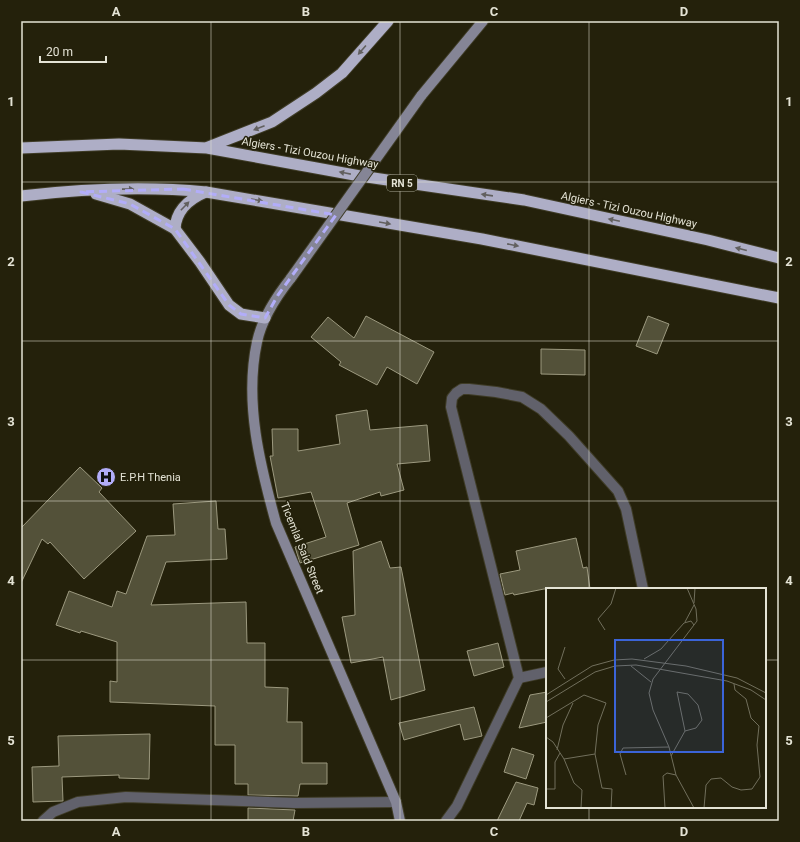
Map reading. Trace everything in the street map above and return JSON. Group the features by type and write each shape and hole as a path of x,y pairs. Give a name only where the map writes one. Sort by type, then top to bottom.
{"highway":[{"path":"207,148 272,122 316,93 342,73 388,21"},
{"name":"Algiers - Tizi Ouzou Highway","path":"21,148 119,144 207,148 360,176 524,200 708,240 779,258"},
{"path":"21,196 152,189 206,192 482,239 779,298"},
{"path":"81,192 106,196 130,204 175,229 200,262 229,305 241,314 265,318"},
{"path":"175,229 176,220 181,211 196,196 206,192"}],"main road":[{"name":"Ticemlal Said Street","path":"400,821 396,802 276,523 264,481 257,437 252,399 253,366 257,341 265,318 278,295 421,96 483,21"}],"street":[{"path":"446,821 457,806 519,678 451,407 452,398 456,393 462,389 469,389 522,397 541,409 569,436 618,491 626,509 643,588"},
{"path":"519,678 546,672"},
{"path":"43,821 53,812 78,802 126,797 295,803 396,802"}],"highlighted area":[{"path":"183,189 336,215 278,295 265,318 241,314 229,305 175,229 130,204 81,192"}],"building":[{"path":"366,316 434,352 417,384 387,367 377,385 339,365 341,362 311,337 328,317 354,338"},
{"path":"648,316 669,324 657,354 636,346"},
{"path":"541,349 585,350 585,375 541,374"},
{"path":"367,410 370,430 427,425 430,461 397,464 404,490 381,496 380,492 347,503 359,545 300,563 295,547 326,537 311,492 278,498 270,456 273,456 272,429 298,429 298,451 340,444 336,415"},
{"path":"80,467 102,488 99,492 136,531 84,579 50,542 48,544 42,539 21,583 21,528"},
{"path":"216,501 218,529 225,529 227,559 166,562 151,605 246,602 247,643 265,643 265,687 288,688 287,722 302,722 302,763 327,763 327,784 300,784 298,796 248,795 248,784 235,784 235,745 215,745 215,706 110,702 110,681 117,682 117,642 81,631 80,633 56,625 69,591 112,607 117,591 126,594 147,536 175,535 173,504"},
{"path":"576,538 583,568 587,567 590,588 546,588 514,595 513,593 505,595 500,574 520,570 516,551"},
{"path":"381,541 390,568 401,567 425,690 391,700 383,657 351,663 342,617 355,615 353,551"},
{"path":"498,643 504,667 474,676 467,651"},
{"path":"546,692 546,722 519,728 530,695"},
{"path":"474,707 482,736 464,740 460,724 404,740 399,723"},
{"path":"150,734 149,779 119,778 119,775 62,777 63,801 33,802 32,767 59,766 58,736"},
{"path":"512,748 534,755 526,779 504,772"},
{"path":"516,782 538,788 534,805 527,803 519,821 497,821"},
{"path":"248,808 295,810 293,821 248,821"}],"place":[{"name":"E.P.H Thenia","path":"106,477"}]}
